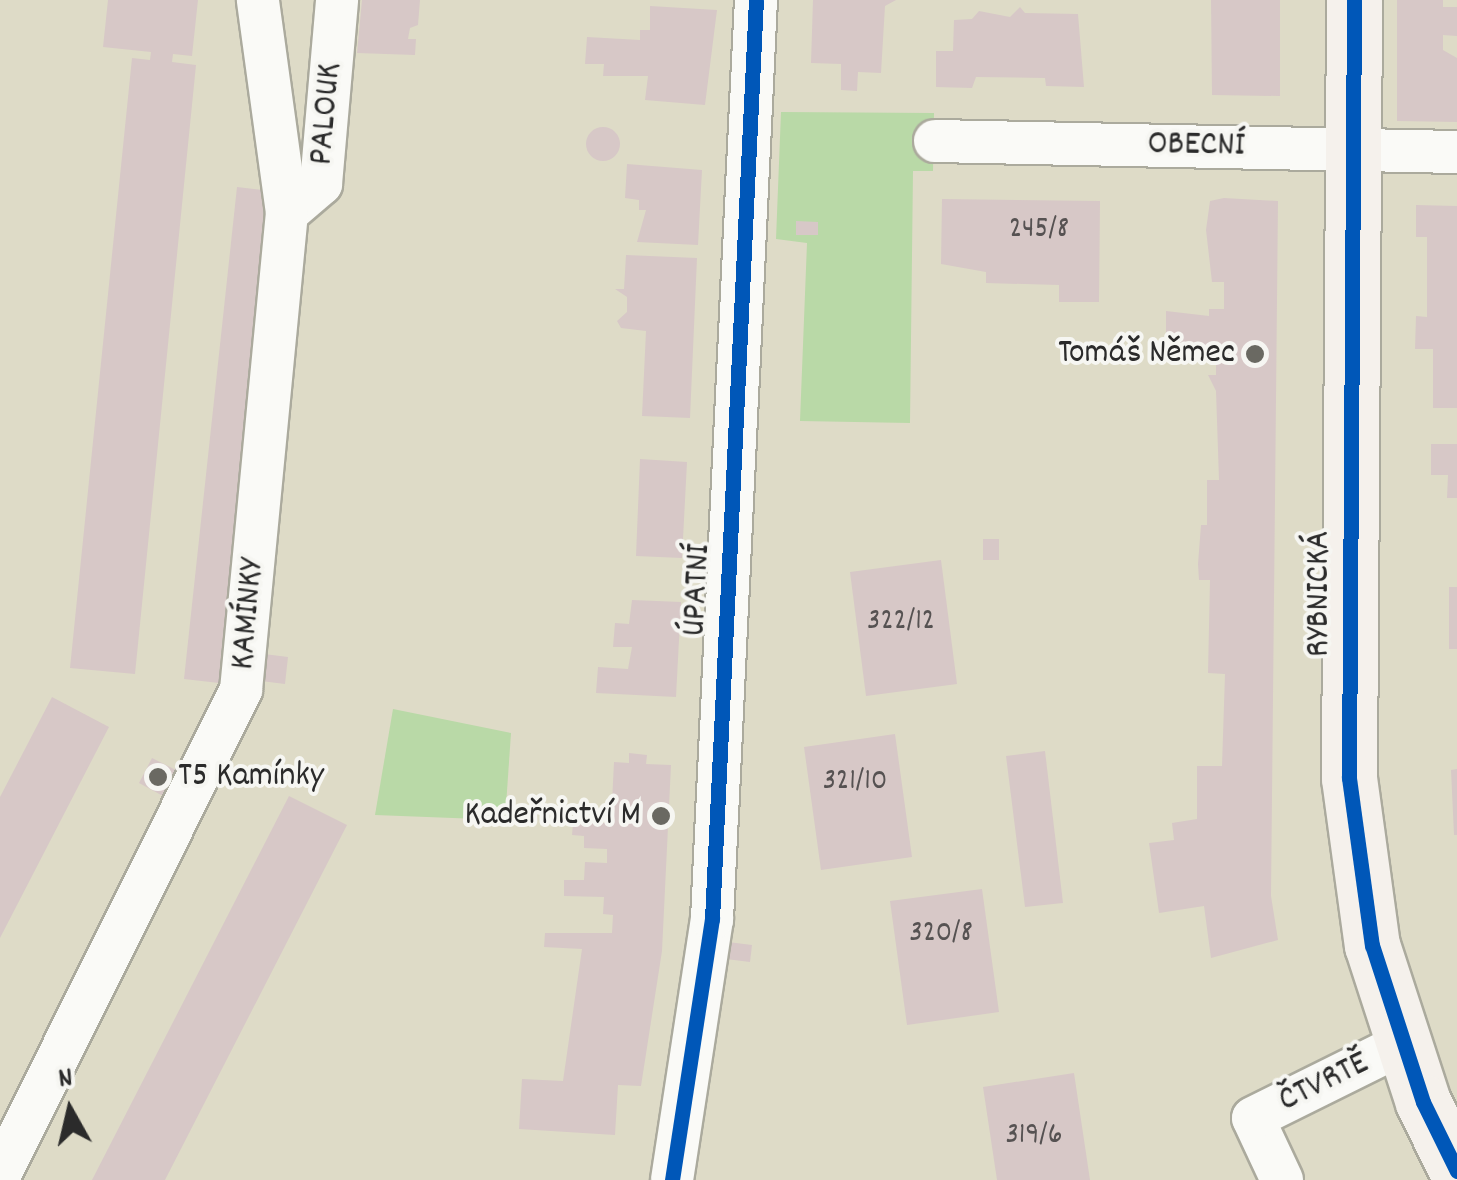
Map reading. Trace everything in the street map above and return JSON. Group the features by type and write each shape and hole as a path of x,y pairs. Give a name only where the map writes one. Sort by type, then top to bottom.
{"street":[{"name":"KAMÍNKY","path":"0,1174 242,690 287,213 258,0"},
{"name":"PALOUK","path":"287,213 321,184 336,0"},
{"name":"ÚPATNÍ","path":"672,1180 712,919 756,0"},
{"name":"RYBNICKÁ","path":"1354,0 1349,778 1372,946 1402,1044 1457,1172"},
{"name":"OBECNÍ","path":"935,141 1457,152"},
{"name":"ČTVRTĚ","path":"1282,1180 1252,1118 1402,1044"}],"green space":[{"path":"781,112 934,113 933,171 913,171 910,423 800,421 807,243 776,239"},
{"path":"393,709 511,733 505,820 375,815"}],"building":[{"path":"108,0 198,0 192,56 173,54 172,62 196,65 135,674 70,668 132,58 150,60 151,52 103,47"},
{"path":"362,0 420,0 418,25 410,28 408,39 416,39 415,55 357,53"},
{"path":"813,0 896,0 885,6 881,73 858,72 857,91 841,90 841,64 811,63"},
{"path":"1211,0 1280,0 1280,96 1212,95"},
{"path":"1397,0 1443,0 1443,7 1457,7 1457,36 1443,35 1443,50 1457,58 1457,122 1397,121"},
{"path":"650,6 717,10 705,105 645,100 648,76 603,76 604,64 585,64 587,37 640,40 640,30 650,30"},
{"path":"1020,7 1025,13 1078,14 1084,87 1046,86 1045,78 976,77 972,88 936,87 936,51 953,51 954,20 972,19 979,11 1010,17"},
{"path":"603,127 615,132 620,144 615,156 603,161 591,156 586,144 591,132"},
{"path":"627,164 702,170 698,245 637,242 646,210 639,210 639,200 625,198"},
{"path":"237,187 271,191 219,683 184,679"},
{"path":"942,199 1100,201 1099,302 1059,302 1059,285 986,283 986,272 941,264"},
{"path":"1210,201 1278,201 1271,896 1278,940 1211,958 1204,906 1159,913 1149,843 1174,840 1172,823 1197,819 1197,766 1222,766 1225,674 1208,673 1210,580 1199,580 1198,564 1201,525 1207,525 1207,480 1219,480 1216,391 1208,375 1216,375 1216,353 1166,355 1166,311 1209,316 1209,309 1224,309 1224,282 1212,282 1206,230"},
{"path":"1416,205 1457,206 1457,408 1433,408 1433,349 1415,349 1416,316 1427,317 1427,237 1416,237"},
{"path":"796,221 818,222 818,235 796,235"},
{"path":"626,255 697,258 690,418 642,416 646,331 621,328 617,321 627,312 627,297 615,289 624,289"},
{"path":"1431,444 1457,444 1457,498 1447,498 1448,475 1431,475"},
{"path":"640,459 687,462 682,558 636,556"},
{"path":"983,539 999,539 999,560 983,560"},
{"path":"941,560 957,684 866,696 850,572"},
{"path":"1449,587 1457,587 1457,649 1449,649"},
{"path":"632,600 681,602 676,697 596,693 598,667 628,669 632,647 613,647 615,623 629,624"},
{"path":"264,654 288,657 285,684 261,681"},
{"path":"52,697 109,727 0,938 0,797"},
{"path":"895,734 912,857 821,870 804,747"},
{"path":"1045,751 1063,903 1025,907 1006,756"},
{"path":"629,753 647,755 646,764 671,765 662,951 641,1086 618,1085 615,1135 519,1129 522,1079 563,1081 582,949 544,947 545,933 612,933 613,915 603,914 604,897 564,896 564,880 584,880 585,862 607,863 607,849 584,848 584,836 572,835 573,823 611,823 614,762 629,763"},
{"name":"T5 Kamínky","path":"152,758 176,770 163,796 139,783"},
{"path":"1457,769 1457,835 1454,835 1451,770"},
{"path":"289,796 347,825 165,1180 92,1180"},
{"path":"982,889 999,1012 907,1025 890,901"},
{"path":"728,942 752,945 750,962 726,959"},
{"path":"1074,1073 1090,1180 997,1180 983,1087"}],"cycle path":[{"path":"672,1180 712,919 756,0"},
{"path":"1354,0 1349,778 1372,945 1423,1102 1457,1171"}],"place":[{"name":"Tomáš Němec","path":"1255,354"},
{"name":"T5 Kamínky","path":"158,777"},
{"name":"Kadeřnictví M","path":"661,816"}]}
